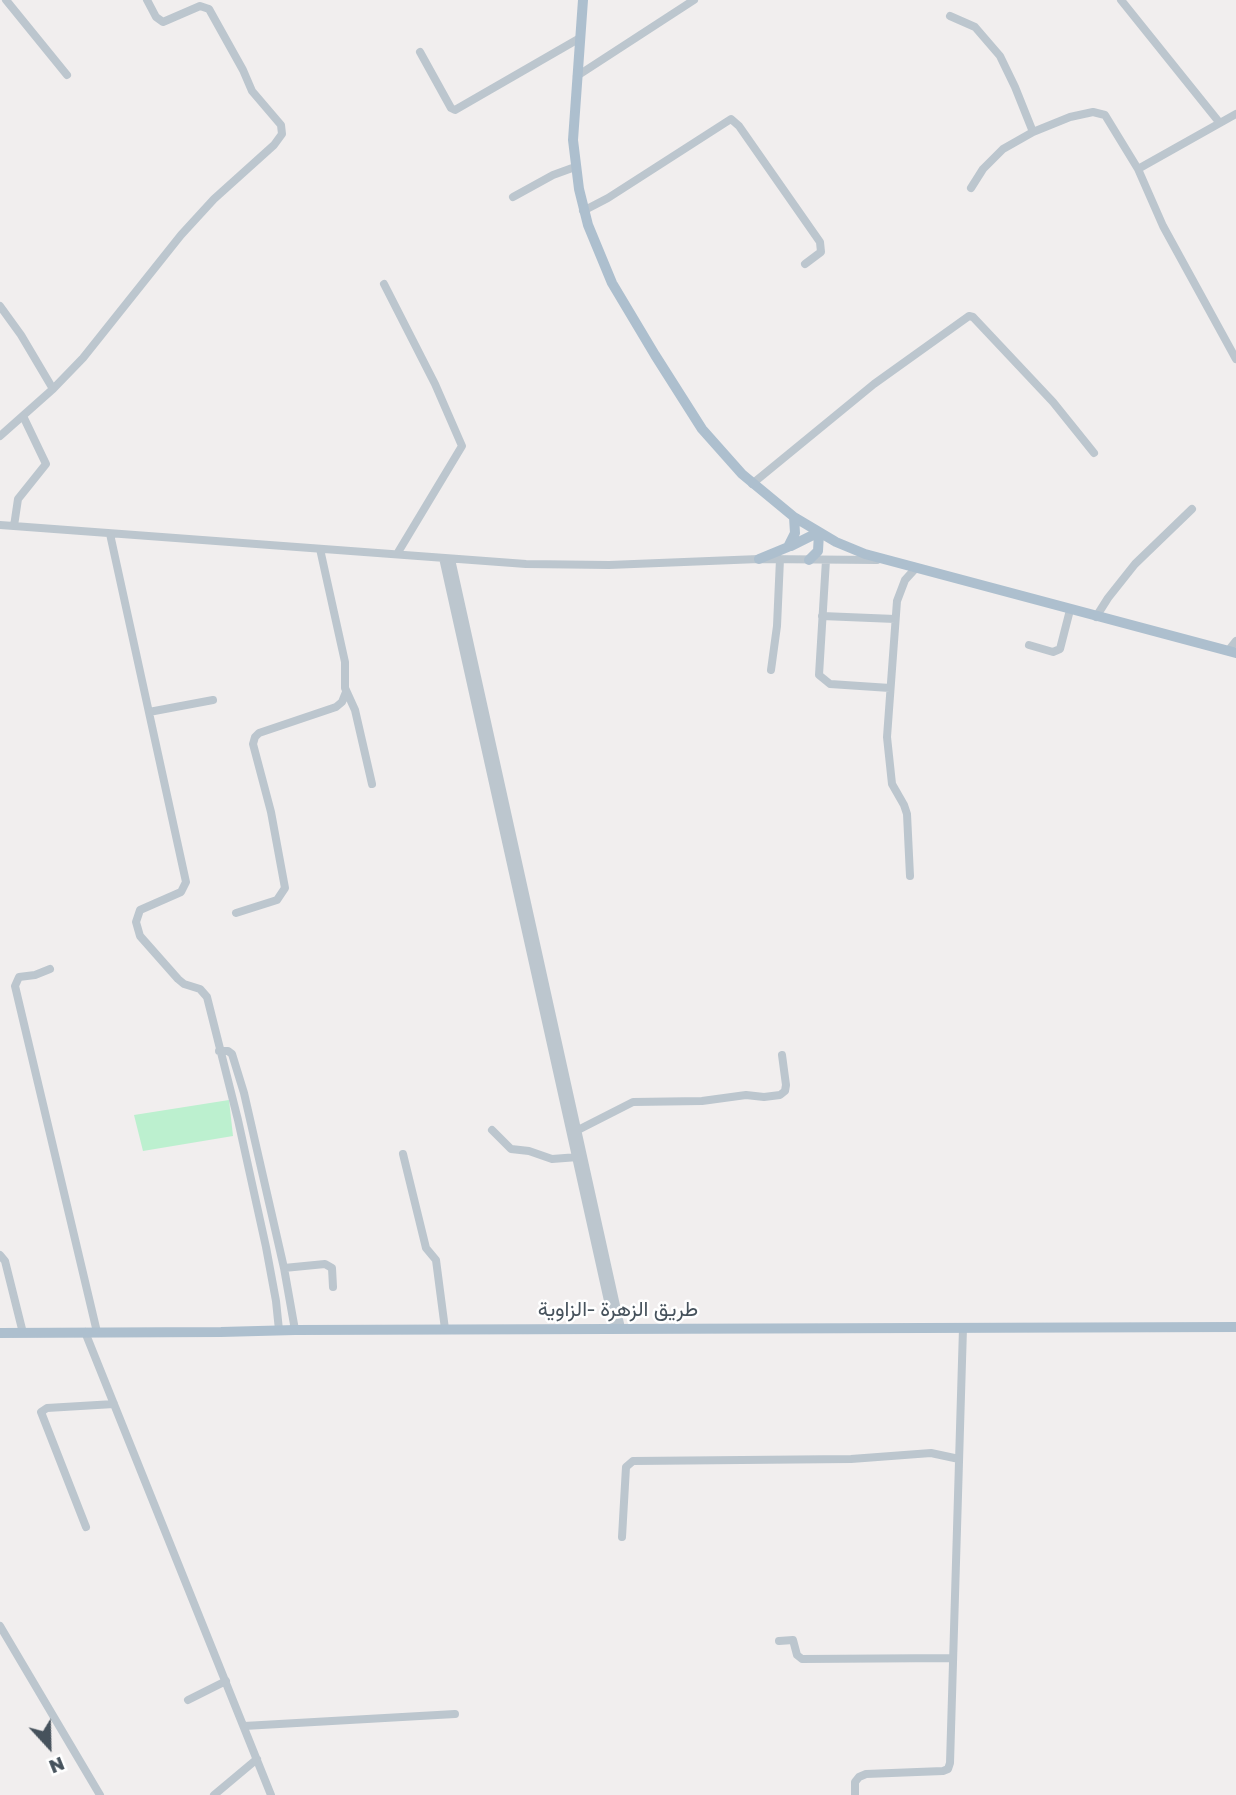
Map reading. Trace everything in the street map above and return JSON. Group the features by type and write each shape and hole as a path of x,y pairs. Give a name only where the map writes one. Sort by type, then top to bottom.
{"main road":[{"path":"583,0 573,129 575,167 583,211 612,283 655,355 702,429 752,484 819,533 880,560 1232,652"},
{"path":"788,547 795,533 794,517"},
{"path":"759,559 776,554 819,533"},
{"path":"809,560 818,551 819,533"},
{"name":"طريق الزهرة -الزاوية","path":"0,1333 295,1329 1236,1327"}],"street":[{"path":"6,0 67,75"},
{"path":"0,436 83,358 181,235 214,199 274,145 282,134 281,125 252,91 209,9 200,6 163,22 156,16 147,0"},
{"path":"577,76 694,0"},
{"path":"1121,0 1220,122"},
{"path":"950,16 975,27 1000,56 1033,132"},
{"path":"420,52 451,108 455,110 580,38"},
{"path":"971,188 983,169 1003,149 1033,132 1070,117 1100,113 1108,119 1138,169 1163,226 1235,354"},
{"path":"1138,169 1236,114"},
{"path":"583,211 608,198 719,124 731,119 820,242 821,252 805,264"},
{"path":"513,197 553,175 575,167"},
{"path":"384,284 435,384 462,446 397,554"},
{"path":"0,306 53,389"},
{"path":"752,484 874,384 969,316 973,317 1054,402 1094,453"},
{"path":"14,526 18,499 47,464 23,416"},
{"path":"1097,617 1108,598 1135,564 1192,509"},
{"path":"0,525 447,559 595,565 759,559 880,560"},
{"path":"110,534 186,885 181,892 140,910 136,922 139,936 178,979 200,989 206,997 238,1119 274,1284 279,1330"},
{"path":"236,913 277,900 285,888 271,812 253,739 261,732 336,707 342,702 346,692 345,662 320,548"},
{"path":"447,559 576,1131 578,1157"},
{"path":"447,559 617,1328"},
{"path":"771,670 777,626 779,559"},
{"path":"826,560 818,670 822,679 835,685 890,688"},
{"path":"910,876 907,814 892,784 887,748 895,619 899,594 905,580 915,569"},
{"path":"1029,645 1053,652 1060,649 1070,610"},
{"path":"822,616 895,619"},
{"path":"1232,652 1236,641"},
{"path":"346,692 355,710 372,784"},
{"path":"149,712 213,700"},
{"path":"50,970 19,977 15,986 97,1332"},
{"path":"219,1051 232,1054 244,1093 284,1268 295,1329"},
{"path":"576,1131 633,1102 780,1095 785,1091 786,1085 782,1055"},
{"path":"492,1130 511,1149 529,1151 552,1159 578,1157"},
{"path":"403,1154 426,1248 436,1260 445,1329"},
{"path":"0,1255 5,1261 23,1333"},
{"path":"284,1268 328,1265 332,1268 333,1287"},
{"path":"274,1284 286,1280"},
{"path":"855,1795 855,1782 866,1774 948,1769 950,1763 963,1328"},
{"path":"85,1332 271,1795"},
{"path":"86,1527 41,1412 47,1408 114,1404"},
{"path":"622,1537 626,1467 633,1461 851,1459 932,1453 959,1459"},
{"path":"0,1626 100,1795"},
{"path":"779,1641 793,1640 797,1655 802,1659 953,1658"},
{"path":"188,1700 226,1681"},
{"path":"244,1726 455,1714"},
{"path":"214,1795 257,1759"}],"green space":[{"path":"229,1100 233,1136 143,1151 134,1115"}]}
